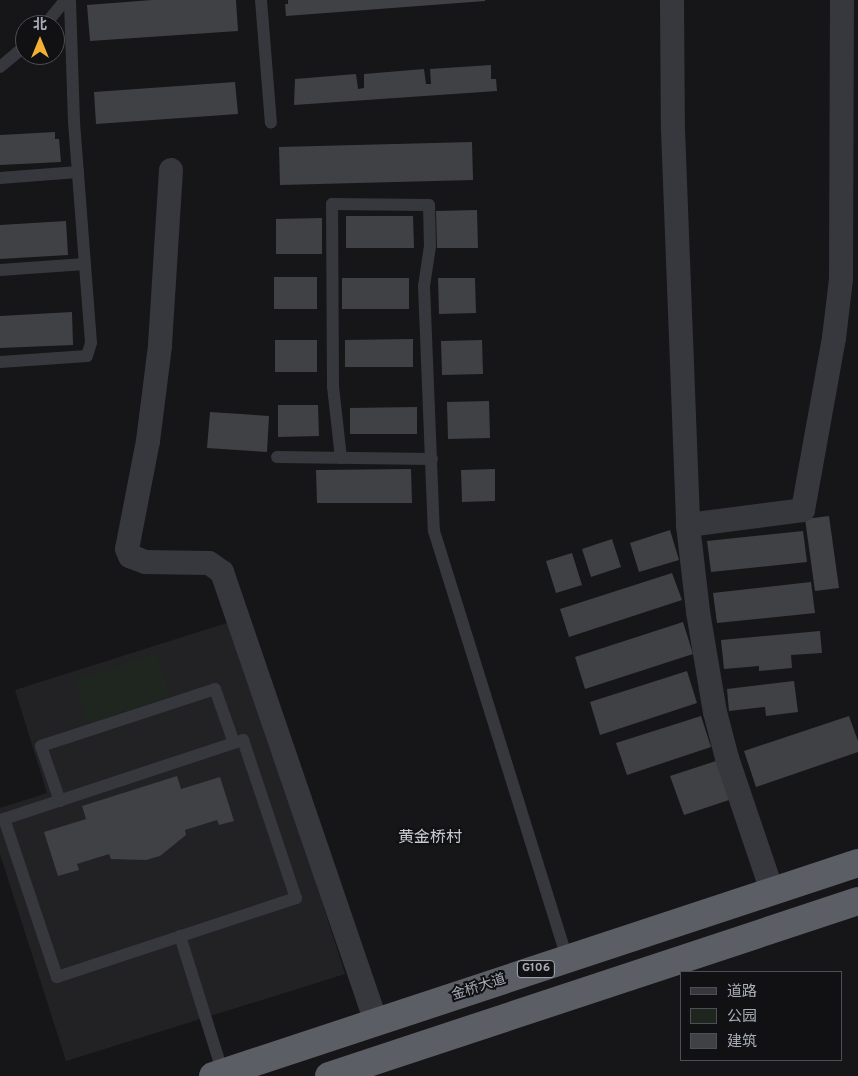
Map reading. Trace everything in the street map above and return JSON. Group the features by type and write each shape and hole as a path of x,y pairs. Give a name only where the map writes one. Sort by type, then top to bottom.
{"highway":[{"name":"金桥大道","path":"218,1074 858,863"},
{"path":"329,1076 858,901"}],"street":[{"path":"672,0 673,130 688,525 698,612 715,712 727,758 772,891"},
{"path":"688,525 803,510 834,338 841,279 842,0"},
{"path":"171,170 160,346 148,441 127,549 130,556 145,562 209,563 222,572 376,1022"}],"lane":[{"path":"53,15 64,0"},
{"path":"0,362 87,356 91,343 78,172 70,0"},
{"path":"261,0 271,123"},
{"path":"0,67 15,54"},
{"path":"0,178 78,172"},
{"path":"341,458 333,387 332,204 429,205 430,246 424,286 434,531 567,959"},
{"path":"0,270 85,264"},
{"path":"277,458 432,459"},
{"path":"60,801 41,746 215,689 234,743"},
{"path":"243,740 296,898 57,977 4,819 60,801 243,740"},
{"path":"180,936 218,1074"}],"shaded area":[{"path":"233,621 345,974 66,1061 0,854 0,808 47,793 15,690"}],"green space":[{"path":"157,653 171,696 88,724 74,680"}],"building":[{"path":"152,0 236,0 238,31 90,41 87,5"},
{"path":"288,0 485,1 286,16 285,4 288,4"},
{"path":"491,65 491,79 496,79 497,91 294,105 295,79 356,74 358,89 364,88 364,74 424,69 426,84 431,84 430,69"},
{"path":"235,82 238,114 96,124 94,92"},
{"path":"55,132 55,139 59,139 61,162 0,165 0,135"},
{"path":"472,142 473,180 280,185 279,147"},
{"path":"477,210 478,248 437,248 436,211"},
{"path":"346,216 413,216 414,248 346,248"},
{"path":"322,218 322,254 276,254 276,219"},
{"path":"66,221 68,255 0,259 0,225"},
{"path":"274,277 317,277 317,309 274,309"},
{"path":"342,278 409,278 409,309 342,309"},
{"path":"438,278 475,278 476,313 439,314"},
{"path":"72,312 73,345 0,348 0,316"},
{"path":"413,339 413,367 345,367 345,340"},
{"path":"275,340 317,340 317,372 275,372"},
{"path":"482,340 483,374 442,375 441,341"},
{"path":"489,401 490,438 448,439 447,402"},
{"path":"278,405 318,405 319,436 278,437"},
{"path":"417,407 417,434 350,434 350,408"},
{"path":"210,412 269,416 267,452 207,448"},
{"path":"411,469 412,503 317,503 316,470"},
{"path":"495,469 495,501 462,502 461,470"},
{"path":"829,516 839,588 815,591 805,519"},
{"path":"670,530 679,560 639,572 630,543"},
{"path":"803,531 807,562 711,572 707,541"},
{"path":"612,539 621,567 591,577 582,549"},
{"path":"572,553 582,585 556,593 546,561"},
{"path":"672,573 682,600 569,637 560,609"},
{"path":"811,582 815,613 717,623 713,593"},
{"path":"683,622 693,654 585,689 575,657"},
{"path":"820,631 822,653 791,655 792,668 759,671 759,666 724,669 721,640"},
{"path":"687,671 697,703 600,735 590,702"},
{"path":"794,681 798,712 766,716 765,707 729,711 727,689"},
{"path":"701,716 711,747 627,775 616,743"},
{"path":"849,716 858,741 858,752 756,787 744,751"},
{"path":"719,760 732,799 684,815 670,776"},
{"path":"177,776 181,789 220,777 234,821 219,825 217,820 185,830 186,835 160,856 146,860 111,859 109,854 77,864 79,870 58,876 44,832 86,819 82,806"}],"district":[{"name":"黄金桥村","path":"430,838"}]}
